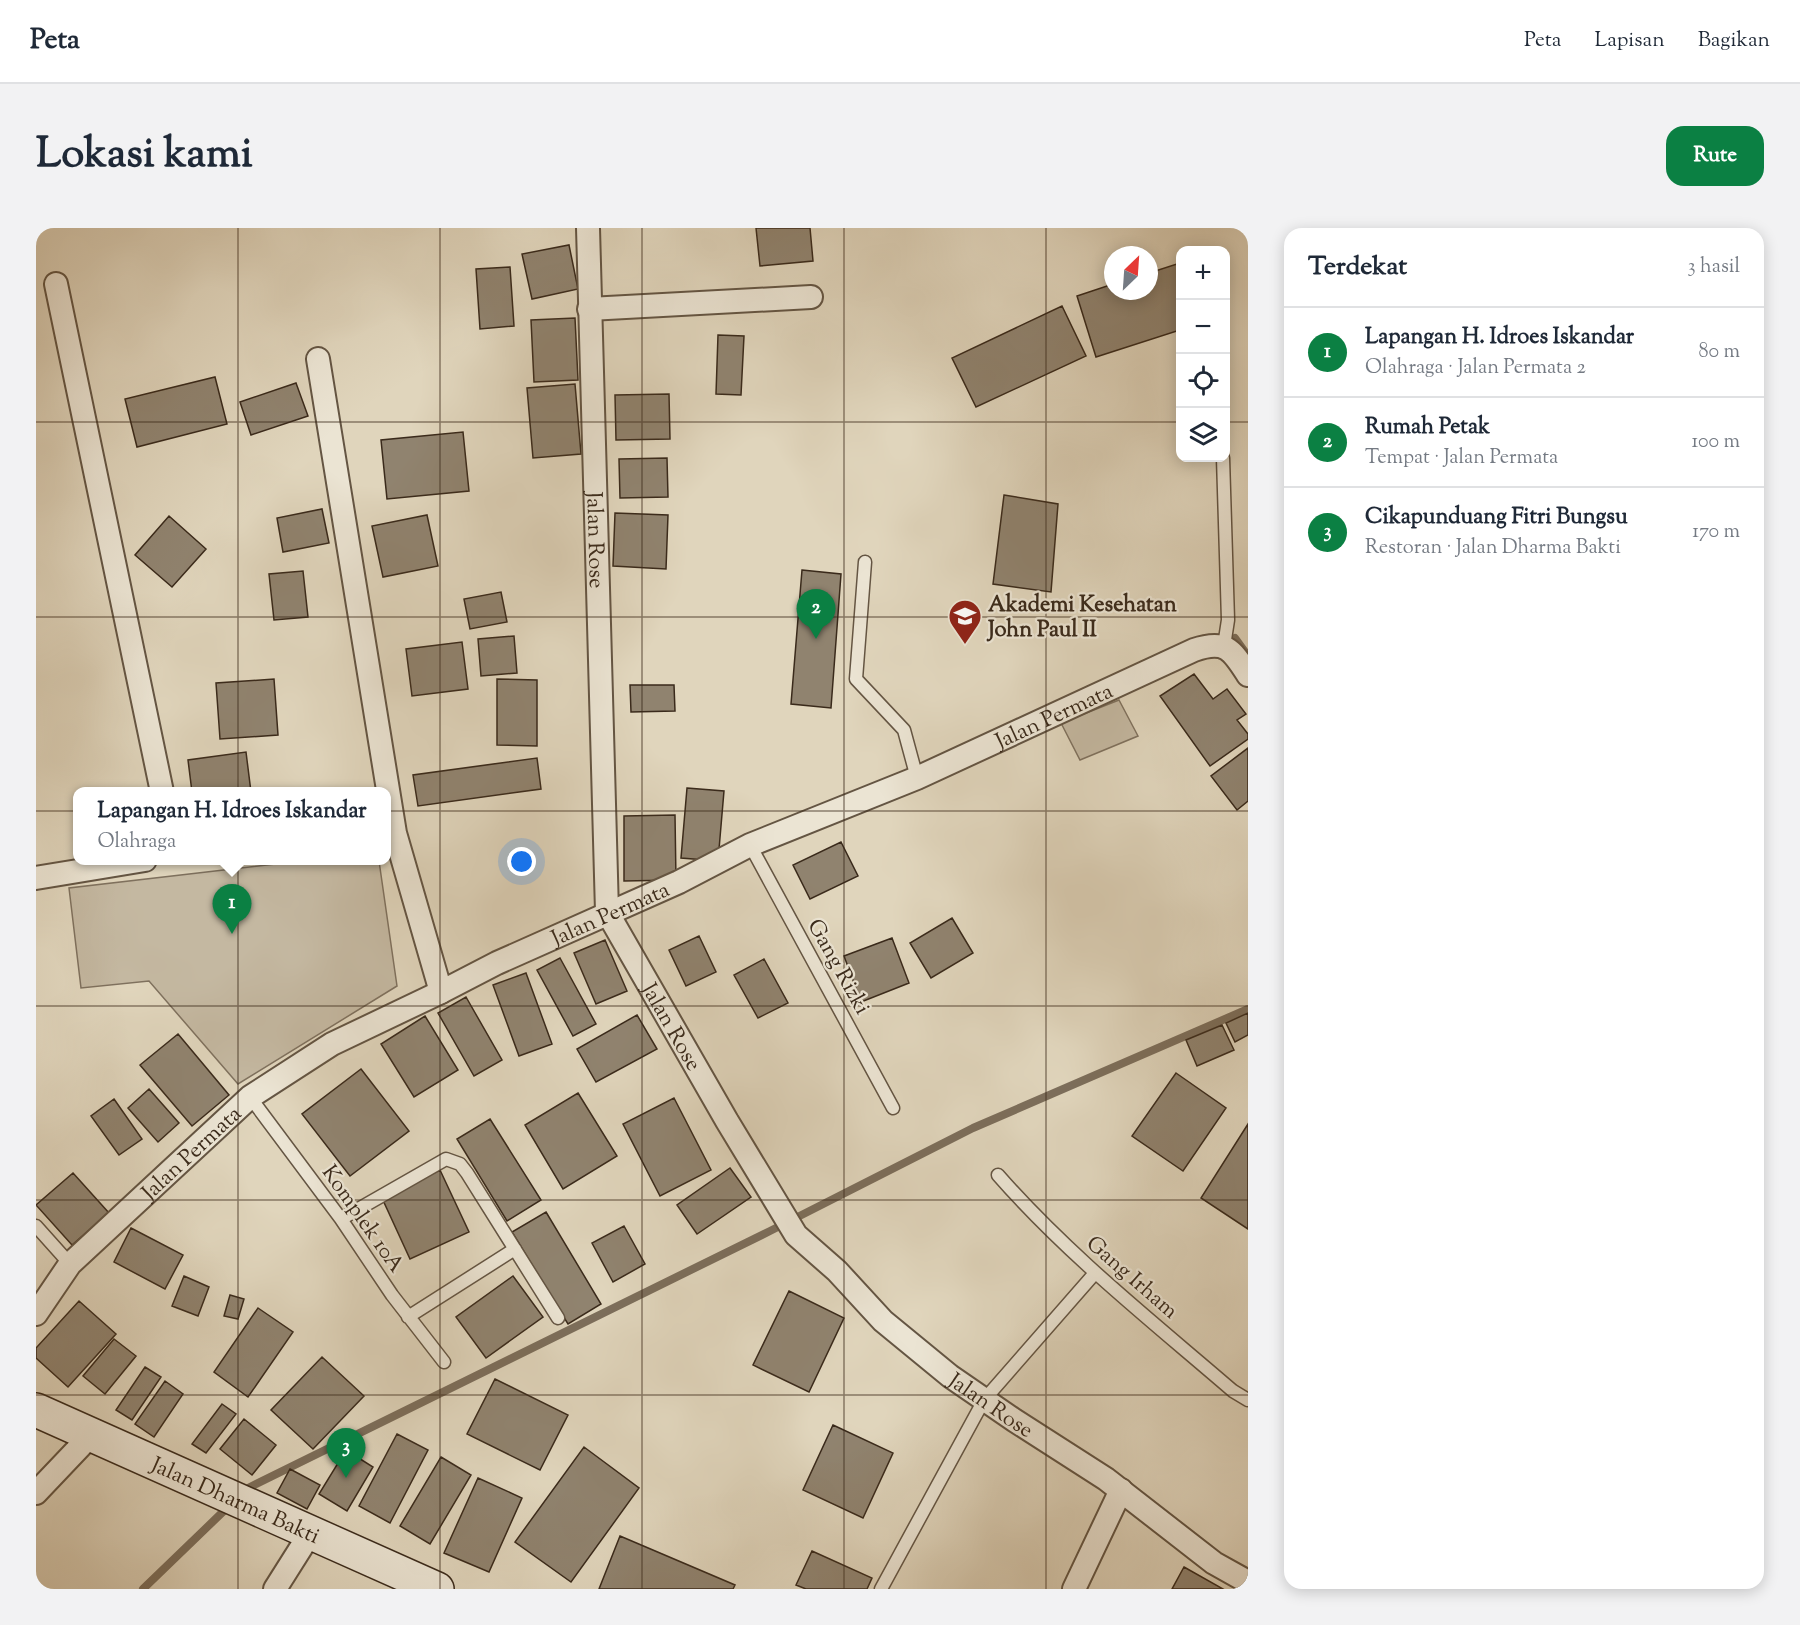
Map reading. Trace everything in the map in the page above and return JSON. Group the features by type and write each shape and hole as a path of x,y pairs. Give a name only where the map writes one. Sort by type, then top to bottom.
{"main road":[{"name":"Jalan Dharma Bakti","path":"36,1410 437,1589"}],"street":[{"name":"Jalan Rose","path":"588,228 607,912 796,1235 837,1271 883,1321 950,1376 1090,1468 1195,1550 1248,1582"},
{"path":"56,284 161,787"},
{"path":"589,309 811,297"},
{"path":"318,359 384,787"},
{"name":"Jalan Permata","path":"36,1314 70,1264 250,1097 332,1044 497,963 607,912 679,882 750,845 917,778 1194,650 1215,644 1224,646"},
{"path":"1224,646 1237,658 1248,675"},
{"path":"391,834 441,992"},
{"path":"36,878 119,865"},
{"path":"36,1493 92,1434"},
{"path":"1074,1589 1121,1490"},
{"path":"275,1589 311,1532"}],"lane":[{"path":"1222,462 1228,620 1224,646"},
{"path":"865,562 856,680 904,730 917,778"},
{"name":"Gang Rizki","path":"750,845 892,1108"},
{"name":"Komplek 10A","path":"250,1097 341,1220 408,1317 444,1362"},
{"path":"341,1220 446,1159 460,1164 558,1318"},
{"name":"Gang Irham","path":"999,1175 1029,1211 1095,1273 1233,1391 1248,1400"},
{"path":"36,1226 70,1264"},
{"path":"408,1317 515,1249"},
{"path":"880,1589 984,1400 1095,1273"}],"shaded area":[{"path":"1119,700 1138,736 1080,760 1061,723"},
{"path":"267,865 380,865 397,986 238,1084 149,981 81,988 69,888"}],"building":[{"path":"756,228 810,228 813,261 760,266"},
{"path":"569,245 578,289 532,299 522,254"},
{"path":"1176,264 1176,331 1096,357 1077,296 1104,287 1104,300 1158,300 1158,270"},
{"path":"510,267 514,326 480,329 476,269"},
{"path":"1062,306 1086,356 976,407 952,358"},
{"path":"575,318 578,380 534,382 531,320"},
{"path":"718,335 744,336 741,395 716,394"},
{"path":"215,377 227,424 137,447 125,399"},
{"path":"296,383 308,416 251,435 240,402"},
{"path":"575,384 581,454 533,458 527,388"},
{"path":"669,394 670,439 616,440 615,395"},
{"path":"463,432 469,491 387,499 381,440"},
{"path":"667,458 668,497 620,498 619,459"},
{"path":"1004,495 1058,504 1051,592 993,584"},
{"path":"322,509 329,543 283,552 277,518"},
{"path":"615,513 668,515 666,569 613,566"},
{"path":"427,515 438,566 383,577 372,526"},
{"path":"169,516 206,549 172,587 135,555"},
{"path":"802,570 841,574 831,708 791,704"},
{"path":"303,571 308,617 274,620 269,574"},
{"path":"501,592 507,622 470,629 464,599"},
{"path":"514,636 517,673 481,676 478,639"},
{"path":"462,642 468,689 412,696 406,649"},
{"path":"1194,674 1213,699 1227,689 1246,714 1237,720 1248,734 1248,739 1210,766 1160,696"},
{"path":"274,679 278,735 220,739 216,683"},
{"path":"497,679 537,680 537,746 497,745"},
{"path":"630,685 674,685 675,711 631,712"},
{"path":"1248,748 1248,801 1237,810 1211,776"},
{"path":"246,752 250,787 191,787 188,760"},
{"path":"537,758 541,789 418,806 413,775"},
{"path":"687,788 724,791 718,861 681,858"},
{"path":"675,815 676,880 624,881 624,816"},
{"path":"841,842 858,876 810,899 793,865"},
{"path":"952,918 973,953 931,978 910,943"},
{"path":"699,936 716,972 686,986 669,950"},
{"path":"892,938 909,983 861,1002 844,956"},
{"path":"605,940 627,991 596,1004 574,953"},
{"path":"560,958 596,1024 573,1036 537,970"},
{"path":"764,959 788,1003 758,1018 734,975"},
{"path":"526,973 552,1044 519,1056 493,985"},
{"path":"466,997 502,1060 474,1076 438,1013"},
{"path":"1248,1013 1248,1035 1235,1042 1226,1023"},
{"path":"637,1015 657,1049 596,1082 577,1049"},
{"path":"425,1016 458,1070 414,1097 381,1044"},
{"path":"1222,1025 1234,1050 1197,1066 1186,1040"},
{"path":"178,1034 229,1095 192,1126 140,1065"},
{"path":"361,1069 409,1131 350,1176 302,1114"},
{"path":"1176,1073 1226,1108 1183,1171 1132,1136"},
{"path":"149,1089 179,1123 158,1142 128,1108"},
{"path":"578,1093 617,1156 563,1189 525,1125"},
{"path":"674,1098 711,1170 660,1196 623,1124"},
{"path":"114,1099 142,1139 119,1155 91,1116"},
{"path":"490,1119 541,1200 507,1221 457,1139"},
{"path":"1248,1124 1248,1229 1201,1198"},
{"path":"730,1168 751,1197 697,1234 677,1205"},
{"path":"440,1170 469,1232 410,1259 382,1198"},
{"path":"73,1173 109,1213 72,1245 36,1205"},
{"path":"546,1212 601,1304 568,1324 512,1232"},
{"path":"624,1226 645,1264 613,1282 592,1243"},
{"path":"131,1228 183,1255 165,1289 114,1262"},
{"path":"184,1276 209,1287 198,1316 172,1306"},
{"path":"513,1276 543,1317 486,1358 456,1317"},
{"path":"789,1291 844,1318 809,1392 753,1365"},
{"path":"230,1295 244,1299 238,1319 224,1316"},
{"path":"79,1301 116,1334 68,1387 36,1358 36,1348"},
{"path":"258,1308 293,1332 248,1397 214,1372"},
{"path":"114,1339 136,1356 105,1394 83,1376"},
{"path":"322,1357 364,1396 313,1449 271,1410"},
{"path":"145,1367 161,1377 132,1420 116,1410"},
{"path":"495,1379 568,1415 540,1470 467,1434"},
{"path":"165,1381 183,1394 154,1437 135,1424"},
{"path":"222,1404 236,1414 206,1453 192,1444"},
{"path":"244,1419 276,1445 252,1475 220,1449"},
{"path":"833,1425 893,1453 863,1518 803,1490"},
{"path":"397,1434 428,1450 390,1523 359,1506"},
{"path":"584,1447 639,1488 571,1582 515,1542"},
{"path":"346,1450 373,1467 347,1511 319,1494"},
{"path":"441,1457 471,1475 430,1544 400,1526"},
{"path":"290,1469 320,1485 307,1509 277,1493"},
{"path":"478,1478 522,1498 489,1572 444,1553"},
{"path":"620,1536 735,1585 733,1589 599,1589"},
{"path":"812,1551 872,1578 867,1589 806,1589 796,1585"},
{"path":"1184,1567 1223,1589 1172,1589"}],"waterway":[{"path":"1235,638 1245,652"},
{"path":"243,1492 973,1128 1248,1009"},
{"path":"143,1589 230,1505"}],"place":[{"name":"Rumah Petak","path":"816,639"},
{"name":"Akademi Kesehatan John Paul II","path":"965,645"},
{"name":"Lapangan H. Idroes Iskandar","path":"232,934"},
{"name":"Cikapunduang Fitri Bungsu","path":"346,1478"}]}
